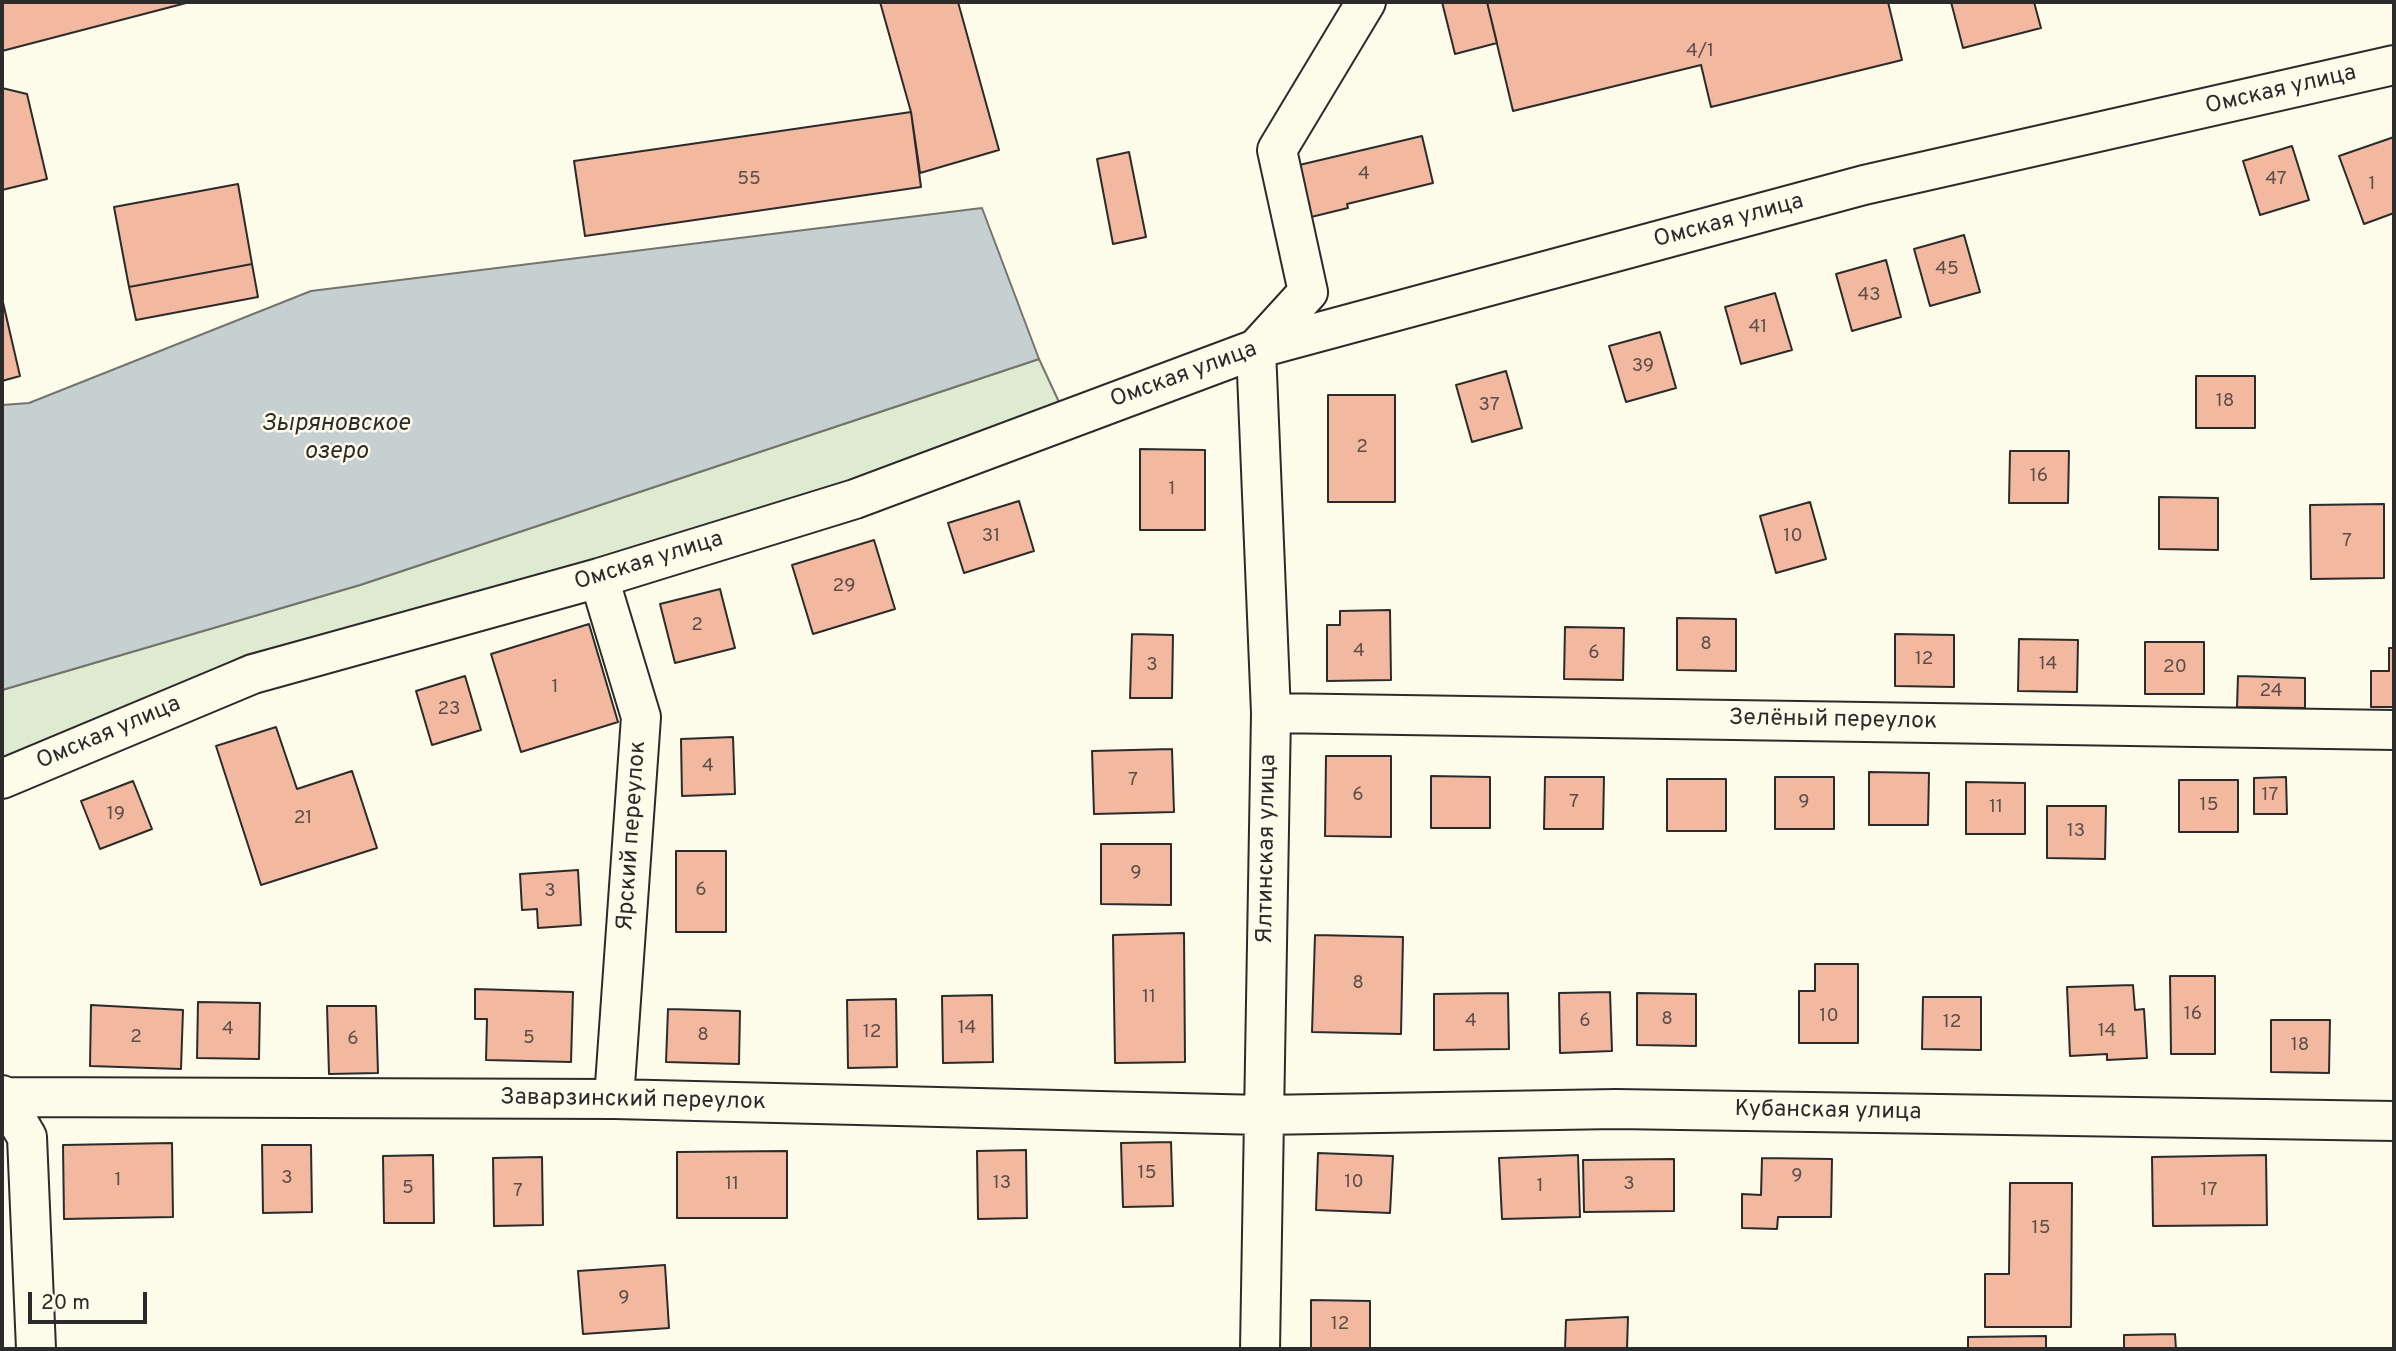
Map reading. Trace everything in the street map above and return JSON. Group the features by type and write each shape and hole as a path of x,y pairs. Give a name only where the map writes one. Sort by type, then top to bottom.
{"street":[{"path":"1256,349 1307,292 1277,150 1366,2"},
{"name":"Омская улица","path":"2,779 253,674 599,578 855,499 1256,349 1864,186 2394,65"},
{"name":"Ялтинская улица","path":"1256,349 1271,713 1260,1349"},
{"name":"Ярский переулок","path":"599,578 641,717 614,1100"},
{"name":"Зелёный переулок","path":"1271,713 2394,730"},
{"path":"2,1096 27,1137 36,1349"},
{"name":"Заварзинский переулок","path":"2,1096 614,1100 1262,1115"},
{"name":"Кубанская улица","path":"1262,1115 1616,1109 2394,1121"}],"green space":[{"path":"1039,359 1059,402 846,482 597,561 246,655 2,765 2,690 360,585"}],"water":[{"name":"Зыряновское озеро","path":"982,208 1039,359 360,585 2,690 2,405 29,403 311,291"}],"building":[{"path":"2,2 190,2 2,51"},
{"path":"880,2 958,2 999,150 920,173 911,112"},
{"path":"1442,2 1487,2 1497,43 1455,54"},
{"path":"1487,2 1888,2 1902,60 1711,107 1701,65 1513,111"},
{"path":"1951,2 2034,2 2041,28 1963,48"},
{"path":"2,88 27,94 47,179 2,190"},
{"path":"911,112 921,187 585,236 574,161"},
{"path":"1422,136 1433,183 1347,204 1348,208 1307,218 1295,166"},
{"path":"2394,137 2394,213 2364,224 2339,156"},
{"path":"2292,146 2309,200 2260,215 2243,161"},
{"path":"1129,152 1146,237 1113,244 1097,159"},
{"path":"238,184 252,264 129,287 114,207"},
{"path":"1964,235 1980,292 1930,306 1914,249"},
{"path":"1886,260 1901,317 1852,331 1836,274"},
{"path":"252,264 258,297 136,320 129,287"},
{"path":"1775,293 1792,350 1741,364 1725,307"},
{"path":"2,298 20,376 2,381"},
{"path":"1660,332 1676,388 1626,402 1609,346"},
{"path":"1506,371 1522,428 1472,442 1456,385"},
{"path":"2196,376 2255,376 2255,428 2196,428"},
{"path":"1328,395 1395,395 1395,502 1328,502"},
{"path":"1140,449 1205,450 1205,530 1140,530"},
{"path":"2010,451 2069,451 2068,503 2009,503"},
{"path":"2159,497 2218,498 2218,550 2159,549"},
{"path":"1019,501 1034,551 964,573 948,523"},
{"path":"1810,502 1826,559 1776,573 1760,516"},
{"path":"2384,504 2384,578 2311,579 2310,505"},
{"path":"874,540 895,609 813,634 792,565"},
{"path":"720,589 735,648 675,663 660,604"},
{"path":"1390,610 1391,680 1327,681 1327,625 1340,625 1340,611"},
{"path":"1677,618 1736,619 1736,671 1677,670"},
{"path":"589,624 618,722 521,752 491,654"},
{"path":"1565,627 1624,628 1623,680 1564,679"},
{"path":"1132,634 1173,635 1172,698 1130,698"},
{"path":"1895,634 1954,635 1954,687 1895,686"},
{"path":"2019,639 2078,640 2077,692 2018,691"},
{"path":"2145,642 2204,642 2204,694 2145,694"},
{"path":"2389,648 2394,648 2394,707 2371,707 2371,671 2389,671"},
{"path":"465,676 481,730 432,745 416,691"},
{"path":"2238,676 2305,678 2305,708 2237,707"},
{"path":"276,727 297,789 352,771 377,848 261,885 216,746"},
{"path":"733,737 735,794 682,796 681,739"},
{"path":"1172,749 1174,812 1094,814 1092,751"},
{"path":"1326,756 1391,756 1391,837 1325,836"},
{"path":"1869,772 1929,773 1928,825 1869,825"},
{"path":"1431,776 1490,777 1490,828 1431,828"},
{"path":"1545,777 1604,777 1603,829 1544,829"},
{"path":"1775,777 1834,777 1834,829 1775,829"},
{"path":"2286,777 2287,814 2254,814 2254,778"},
{"path":"1667,779 1726,779 1726,831 1667,831"},
{"path":"2179,780 2238,780 2238,832 2179,832"},
{"path":"133,781 152,829 100,849 81,801"},
{"path":"1966,782 2025,783 2025,834 1966,834"},
{"path":"2047,806 2106,806 2105,859 2047,858"},
{"path":"1101,844 1171,844 1171,905 1101,904"},
{"path":"676,851 726,851 726,932 676,932"},
{"path":"578,870 581,925 538,928 537,909 522,910 520,874"},
{"path":"1184,933 1185,1062 1115,1063 1113,935"},
{"path":"1315,935 1403,937 1401,1034 1312,1032"},
{"path":"1815,964 1858,964 1858,1043 1799,1043 1799,991 1815,991"},
{"path":"2170,976 2215,976 2215,1054 2171,1054"},
{"path":"2133,985 2135,1010 2144,1009 2147,1058 2107,1060 2107,1054 2070,1056 2067,987"},
{"path":"475,989 573,992 571,1062 486,1060 487,1019 475,1019"},
{"path":"1610,992 1612,1051 1560,1053 1559,993"},
{"path":"1508,993 1509,1049 1434,1050 1434,994"},
{"path":"1637,993 1696,994 1696,1046 1637,1045"},
{"path":"992,995 993,1062 943,1063 942,996"},
{"path":"1923,997 1981,997 1981,1050 1922,1049"},
{"path":"896,999 897,1067 848,1068 847,1000"},
{"path":"198,1002 260,1003 259,1059 197,1058"},
{"path":"91,1005 183,1010 181,1069 90,1066"},
{"path":"327,1006 376,1006 378,1073 329,1074"},
{"path":"668,1009 740,1011 739,1064 666,1062"},
{"path":"2271,1020 2330,1020 2329,1073 2271,1072"},
{"path":"1171,1142 1173,1206 1123,1207 1121,1143"},
{"path":"172,1143 173,1217 64,1219 63,1145"},
{"path":"262,1145 311,1145 312,1212 263,1213"},
{"path":"1026,1150 1027,1218 978,1219 977,1151"},
{"path":"787,1151 787,1218 677,1218 677,1152"},
{"path":"1318,1153 1393,1156 1390,1213 1316,1210"},
{"path":"433,1155 434,1223 384,1223 383,1156"},
{"path":"1578,1155 1580,1217 1502,1219 1499,1158"},
{"path":"2266,1155 2267,1225 2153,1226 2152,1157"},
{"path":"542,1157 543,1225 494,1226 493,1158"},
{"path":"1762,1158 1832,1159 1831,1217 1778,1217 1777,1229 1742,1228 1742,1194 1761,1195"},
{"path":"1674,1159 1674,1211 1584,1212 1583,1160"},
{"path":"2010,1183 2072,1183 2071,1327 1985,1327 1985,1274 2009,1274"},
{"path":"665,1265 669,1328 583,1334 578,1271"},
{"path":"1311,1300 1370,1301 1370,1349 1311,1349"},
{"path":"1628,1317 1627,1349 1565,1349 1566,1320"},
{"path":"2175,1334 2176,1349 2124,1349 2124,1335"},
{"path":"2046,1336 2046,1349 1968,1349 1968,1337"}]}
